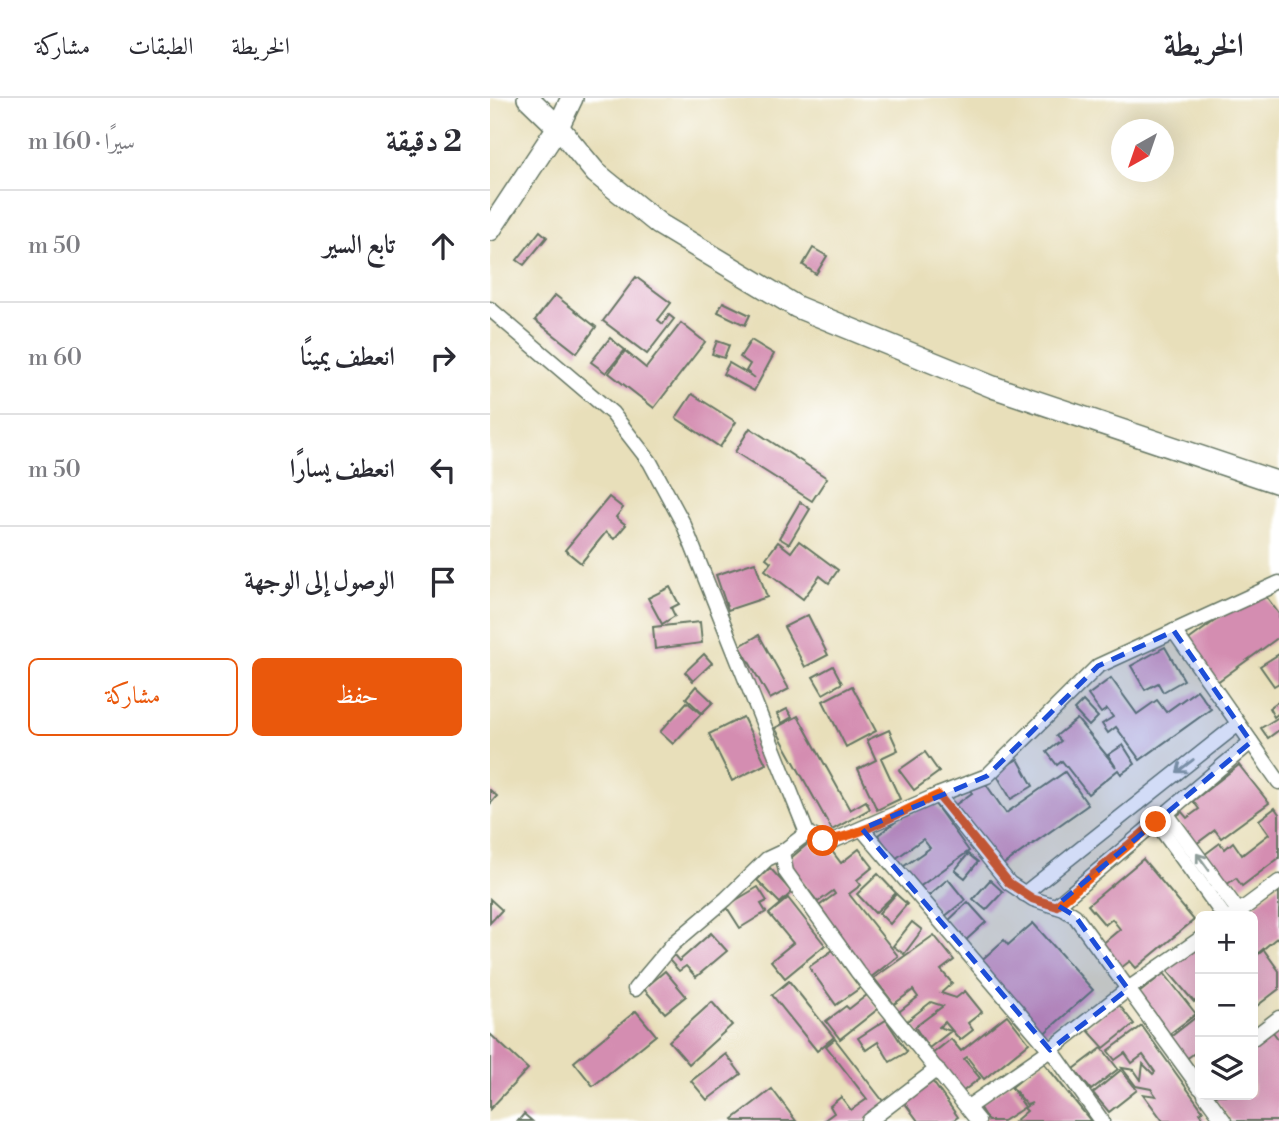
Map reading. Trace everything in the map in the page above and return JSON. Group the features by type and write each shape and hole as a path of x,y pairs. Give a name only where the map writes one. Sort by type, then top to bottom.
{"main road":[{"path":"528,98 558,127 596,173 659,223 797,307 993,387 1279,483"},
{"path":"490,230 558,127 572,98"}],"street":[{"path":"490,309 612,412 650,462 684,525 807,833 823,841 835,840 987,776 1098,666 1279,583"},
{"path":"1174,631 1279,782"},
{"path":"1024,894 1238,724"},
{"path":"1056,906 1251,742"},
{"path":"938,795 1009,883 1033,899 1056,906 1075,916 1195,1077"},
{"path":"1161,817 1234,911"},
{"path":"1161,817 1221,911"},
{"path":"862,829 1050,1050 1102,1121"},
{"path":"635,989 673,944 726,899 767,859 782,852 807,833"},
{"path":"782,852 786,872 841,949 968,1107 976,1121"},
{"path":"1240,911 1279,882"},
{"path":"968,1107 1195,942"},
{"path":"1254,1037 1279,1018"},
{"path":"869,1121 937,1069"},
{"path":"1209,1100 1224,1121"}],"highlighted area":[{"path":"1174,631 1251,742 1057,905 1075,916 1128,989 1050,1050 862,829 987,776 1098,666"}],"building":[{"path":"540,231 547,237 524,265 517,260"},
{"path":"813,248 827,256 816,274 803,265"},
{"path":"636,277 671,303 658,320 663,324 669,315 674,319 647,354 603,321"},
{"path":"555,295 596,327 577,353 535,320"},
{"path":"723,302 750,315 745,325 718,312"},
{"path":"681,323 705,342 654,408 609,373 625,351 646,368"},
{"path":"610,338 625,350 606,373 591,362"},
{"path":"751,340 774,354 754,391 723,374 729,363 755,378 746,371 750,364 740,357"},
{"path":"717,341 729,345 724,358 712,354"},
{"path":"692,394 736,422 720,447 676,418"},
{"path":"750,428 827,478 812,501 735,452"},
{"path":"609,497 623,508 616,517 626,525 614,539 606,532 581,563 565,550"},
{"path":"800,502 810,509 789,544 779,538"},
{"path":"799,541 838,570 829,583 820,576 803,599 765,570 771,562 766,558 778,542 791,552"},
{"path":"755,562 767,597 728,610 716,575"},
{"path":"670,587 679,604 671,608 675,616 662,624 648,598"},
{"path":"1260,588 1279,614 1279,637 1213,685 1183,644"},
{"path":"808,615 828,655 805,667 784,627"},
{"path":"700,622 702,643 655,649 653,627"},
{"path":"759,635 789,689 770,699 740,646"},
{"path":"1165,647 1184,680 1163,692 1158,683 1145,690 1131,666"},
{"path":"704,654 712,663 693,681 685,672"},
{"path":"1279,654 1279,683 1274,686 1260,666"},
{"path":"833,666 842,683 823,694 813,677"},
{"path":"1111,678 1137,714 1157,700 1166,712 1197,690 1211,709 1140,760 1116,727 1108,733 1102,724 1113,717 1107,709 1101,713 1088,695"},
{"path":"696,686 713,702 702,713 686,698"},
{"path":"852,686 876,731 846,747 823,701"},
{"path":"1083,701 1098,717 1089,726 1074,710"},
{"path":"1279,701 1279,713 1274,717 1269,708"},
{"path":"687,702 701,714 673,744 660,732"},
{"path":"787,709 792,717 782,723 777,714"},
{"path":"798,716 850,810 866,801 870,809 832,830 775,728"},
{"path":"743,717 766,764 732,781 709,734"},
{"path":"1279,717 1279,730 1268,738 1261,728"},
{"path":"1077,719 1116,767 1108,755 1123,745 1135,764 1121,774 1118,770 1088,794 1062,761 1057,765 1047,752 1061,741 1056,736"},
{"path":"889,730 898,750 881,758 900,799 877,810 858,769 876,760 867,740"},
{"path":"925,752 939,772 914,790 899,770"},
{"path":"1018,759 1033,786 1011,799 995,772"},
{"path":"1239,765 1269,803 1221,838 1215,830 1196,844 1175,817 1182,812 1187,818 1199,809 1193,801"},
{"path":"1065,772 1088,805 994,871 951,808 972,793 969,789 983,780 1006,813"},
{"path":"490,790 497,796 490,804"},
{"path":"932,800 969,851 915,890 900,869 930,848 923,839 895,859 878,835 909,812 911,815"},
{"path":"1275,808 1279,814 1279,858 1242,886 1236,878 1223,887 1200,858 1220,843 1225,849 1233,842 1242,855 1269,834 1259,820"},
{"path":"810,842 819,853 828,846 841,863 859,849 873,867 857,880 861,885 849,894 898,956 870,978 823,919 827,916 819,906 835,894 833,891 818,902 786,862"},
{"path":"968,854 978,862 965,878 955,870"},
{"path":"1143,859 1194,920 1136,968 1130,961 1121,968 1101,945 1120,929 1112,919 1105,925 1088,905"},
{"path":"770,868 792,892 780,903 757,880"},
{"path":"878,874 896,893 875,913 857,894"},
{"path":"948,879 965,900 944,917 927,897"},
{"path":"990,880 1003,892 986,910 973,899"},
{"path":"1279,885 1279,936 1258,953 1258,911 1248,911"},
{"path":"758,887 767,901 761,904 766,912 740,928 726,906"},
{"path":"896,894 907,904 890,924 879,913"},
{"path":"788,898 825,945 785,978 771,961 793,943 769,914"},
{"path":"490,899 502,910 490,923"},
{"path":"968,902 986,922 965,941 947,922"},
{"path":"912,922 922,930 904,954 893,946"},
{"path":"1033,923 1093,990 1040,1037 976,965 1004,940 1008,945"},
{"path":"711,933 727,951 696,977 686,966 679,971 669,960 674,955 679,961"},
{"path":"934,935 954,960 941,970 952,983 941,993 956,998 965,991 982,1012 968,1023 973,1030 960,1040 945,1022 939,1027 951,1031 929,1048 915,1027 943,1006 931,1002 902,1025 895,1015 918,997 913,990 894,1004 874,978"},
{"path":"1195,946 1195,1001 1194,1002 1167,970"},
{"path":"833,950 860,988 836,1005 809,967"},
{"path":"1264,950 1279,971 1279,989 1258,1005 1258,974 1258,954"},
{"path":"665,971 686,996 665,1013 644,989"},
{"path":"1164,973 1195,1015 1168,1035 1139,993"},
{"path":"789,981 834,1037 817,1051 772,995"},
{"path":"867,995 878,1009 840,1039 826,1021 846,1006 849,1009"},
{"path":"712,1002 732,1025 689,1064 669,1041"},
{"path":"1117,1002 1134,1024 1104,1048 1086,1028"},
{"path":"636,1011 656,1035 593,1086 574,1062"},
{"path":"1007,1015 1029,1043 984,1079 967,1057 964,1059 980,1078 962,1092 932,1054 951,1039 961,1051"},
{"path":"1195,1018 1195,1053 1185,1060 1168,1039"},
{"path":"886,1020 907,1052 890,1062 878,1042 866,1050 858,1038"},
{"path":"1142,1026 1203,1111 1200,1113 1206,1121 1163,1121 1143,1094 1156,1096 1151,1089 1136,1086 1122,1068 1134,1070 1141,1080 1143,1064 1153,1074 1155,1072 1143,1055 1132,1063 1125,1053 1115,1060 1108,1051"},
{"path":"1270,1028 1279,1040 1279,1121 1232,1121 1216,1100 1258,1100 1258,1037"},
{"path":"490,1034 528,1069 490,1109"},
{"path":"835,1039 886,1105 864,1121 823,1121 834,1113 830,1106 841,1097 851,1110 867,1099 826,1046"},
{"path":"1102,1048 1118,1069 1091,1090 1074,1069"},
{"path":"726,1054 741,1074 707,1100 691,1081"},
{"path":"1043,1062 1091,1121 1015,1121 1027,1111 1024,1108 1032,1103 1027,1105 1012,1087"},
{"path":"1121,1070 1137,1090 1109,1112 1093,1093"},
{"path":"933,1082 958,1117 952,1121 918,1121 904,1102"},
{"path":"1009,1084 1025,1107 1003,1121 988,1121 978,1105"},
{"path":"772,1089 796,1121 733,1119"},
{"path":"524,1114 532,1121 518,1121"}],"route":[{"path":"823,841 835,840 938,795 1009,883 1033,899 1056,906 1156,822"}]}
